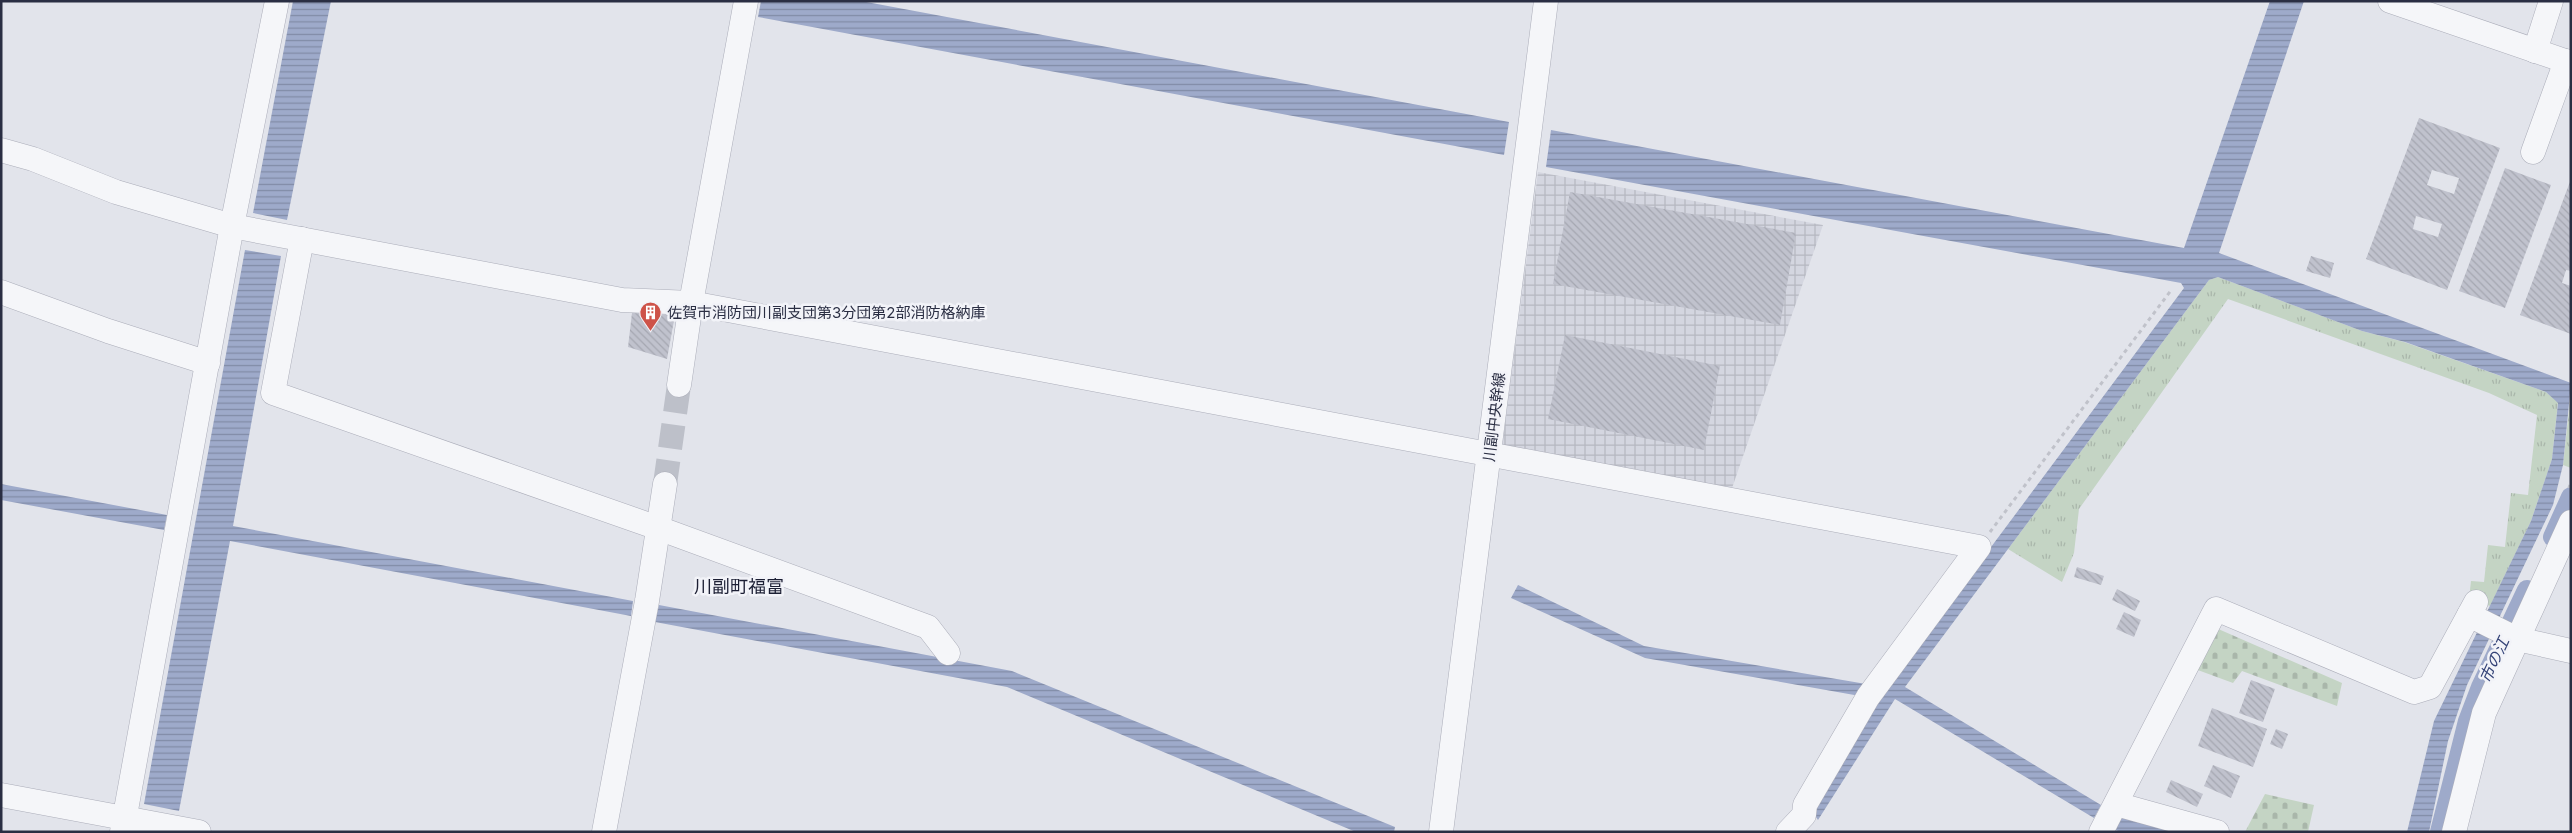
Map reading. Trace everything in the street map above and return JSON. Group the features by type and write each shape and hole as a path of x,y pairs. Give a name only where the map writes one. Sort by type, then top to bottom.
{"street":[{"path":"124,825 232,226 277,1"},
{"path":"680,385 691,303 746,1"},
{"name":"川副中央幹線","path":"1441,832 1546,1"},
{"path":"2390,1 2568,62 2533,152"},
{"path":"2535,51 2551,1"},
{"path":"1,150 33,159 116,192 232,226 622,300 691,303 1979,547 1868,697 1805,805 1804,815 1788,832"},
{"path":"302,239 273,392 658,528 928,627 948,653"},
{"path":"1,292 108,331 208,363"},
{"path":"604,832 647,601 665,484"},
{"path":"2454,832 2484,713 2571,522"},
{"path":"2101,832 2216,609 2414,692 2430,687 2472,608 2517,639 2571,651"},
{"path":"1,795 124,825 199,832"},
{"path":"2116,804 2217,832"}],"path":[{"path":"1979,547 2172,289"}],"shaded area":[{"path":"1538,172 1823,225 1731,491 1502,448"}],"green space":[{"path":"2218,277 2362,331 2404,342 2546,392 2558,402 2552,459 2531,521 2490,606 2469,599 2471,581 2484,582 2488,545 2505,547 2511,493 2528,495 2537,415 2489,393 2228,299 2079,509 2074,553 2062,582 2008,549 2209,280"},
{"path":"2571,401 2571,468 2563,465"},
{"path":"2216,628 2342,683 2337,706 2242,671 2233,683 2195,669"},
{"path":"2265,794 2314,805 2308,832 2245,832"}],"water":[{"path":"293,1 331,1 287,220 253,213"},
{"path":"761,1 861,1 1509,122 1504,155 758,17"},
{"path":"2270,1 2304,1 2219,253 2571,383 2563,465 2553,505 2467,685 2448,741 2429,832 2407,832 2434,721 2531,521 2552,459 2558,403 2546,392 2405,342 2362,331 2218,277 2209,280 1905,687 2101,805 2094,818 1895,699 1818,820 1811,810 1883,692 2184,288 2181,283 1546,167 1551,130 2184,248"},
{"path":"245,250 281,256 233,526 633,601 631,616 230,541 179,811 144,804"},
{"path":"1,484 167,515 164,530 1,500"},
{"path":"1518,585 1644,646 1866,684 1860,696 1645,658 1511,598"},
{"path":"659,605 1012,671 1395,827 1394,832 1356,832 1007,687 655,622"},
{"path":"2121,815 2181,832 2122,832 2115,830"}],"building":[{"path":"2419,118 2500,148 2447,290 2366,259","holes":["2432,170 2459,178 2454,194 2427,185","2416,216 2442,224 2438,237 2413,229"]},
{"path":"2505,168 2551,185 2505,308 2459,291"},
{"path":"2571,179 2571,271 2566,270 2562,283 2571,286 2571,334 2520,315"},
{"path":"1570,192 1796,233 1780,325 1553,284"},
{"path":"2311,256 2334,263 2330,278 2306,271"},
{"name":"佐賀市消防団川副支団第3分団第2部消防格納庫","path":"632,313 675,315 667,359 628,347"},
{"path":"1565,335 1720,366 1704,450 1548,419"},
{"path":"2077,567 2104,576 2101,585 2074,577"},
{"path":"2117,589 2140,601 2135,611 2112,600"},
{"path":"2124,612 2141,620 2134,637 2116,629"},
{"path":"2251,680 2275,689 2263,722 2239,713"},
{"path":"2212,708 2267,729 2253,767 2198,746"},
{"path":"2276,729 2288,734 2282,749 2270,744"},
{"path":"2213,765 2240,776 2231,798 2204,786"},
{"path":"2171,780 2203,794 2197,807 2166,792"}],"waterway":[{"name":"市の江","path":"2553,537 2571,497"},
{"name":"市の江","path":"2440,832 2468,721 2481,687 2527,590"}],"tunnel":[{"path":"665,484 679,385"}],"place":[{"name":"佐賀市消防団川副支団第3分団第2部消防格納庫","path":"651,331"}],"district":[{"name":"川副町福富","path":"739,586"}]}
